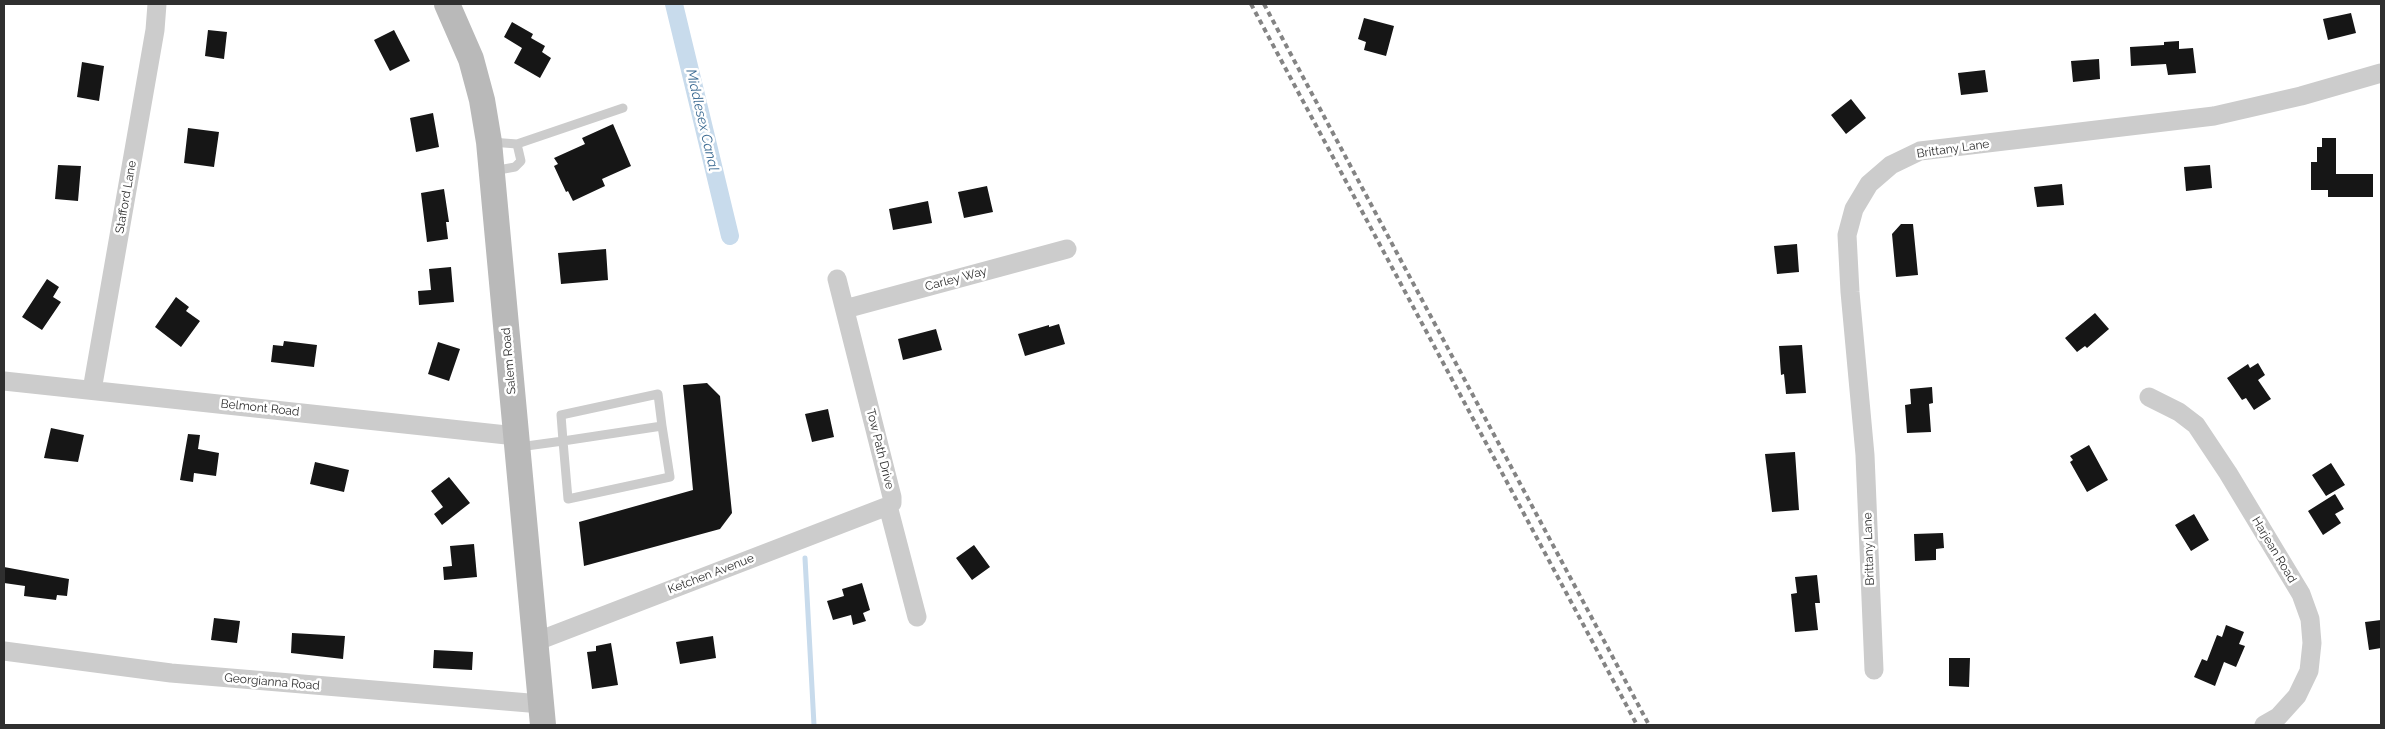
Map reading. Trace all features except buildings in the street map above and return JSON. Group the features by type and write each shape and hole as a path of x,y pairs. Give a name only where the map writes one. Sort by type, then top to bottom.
{"main road":[{"name":"Salem Road","path":"447,4 471,59 482,100 489,142 542,715"}],"street":[{"name":"Stafford Lane","path":"92,390 156,30 157,4"},
{"name":"Brittany Lane","path":"1874,670 1865,455 1850,292 1847,235 1854,210 1869,184 1891,166 1920,151 2214,116 2301,96 2381,73"},
{"name":"Carley Way","path":"845,309 1067,249"},
{"name":"Tow Path Drive","path":"837,279 892,497 892,503 888,506 917,617"},
{"name":"Belmont Road","path":"4,380 516,442"},
{"name":"Harjean Road","path":"2149,397 2172,408 2196,426 2228,473 2300,594 2310,619 2312,643 2309,671 2297,696 2278,717 2264,725"},
{"name":"Ketchen Avenue","path":"535,642 888,506"},
{"name":"Georgianna Road","path":"4,652 542,715"}],"lane":[{"path":"489,142 517,144 623,108"},
{"path":"492,171 515,167 521,161 517,144"},
{"path":"658,394 662,426 670,477 568,499 561,415 658,394"},
{"path":"516,442 563,441 662,426"}],"waterway":[{"name":"Middlesex Canal","path":"674,4 730,236"},
{"path":"805,558 814,725"}],"railway":[{"path":"1251,4 1637,725"},
{"path":"1264,4 1649,725"}]}
